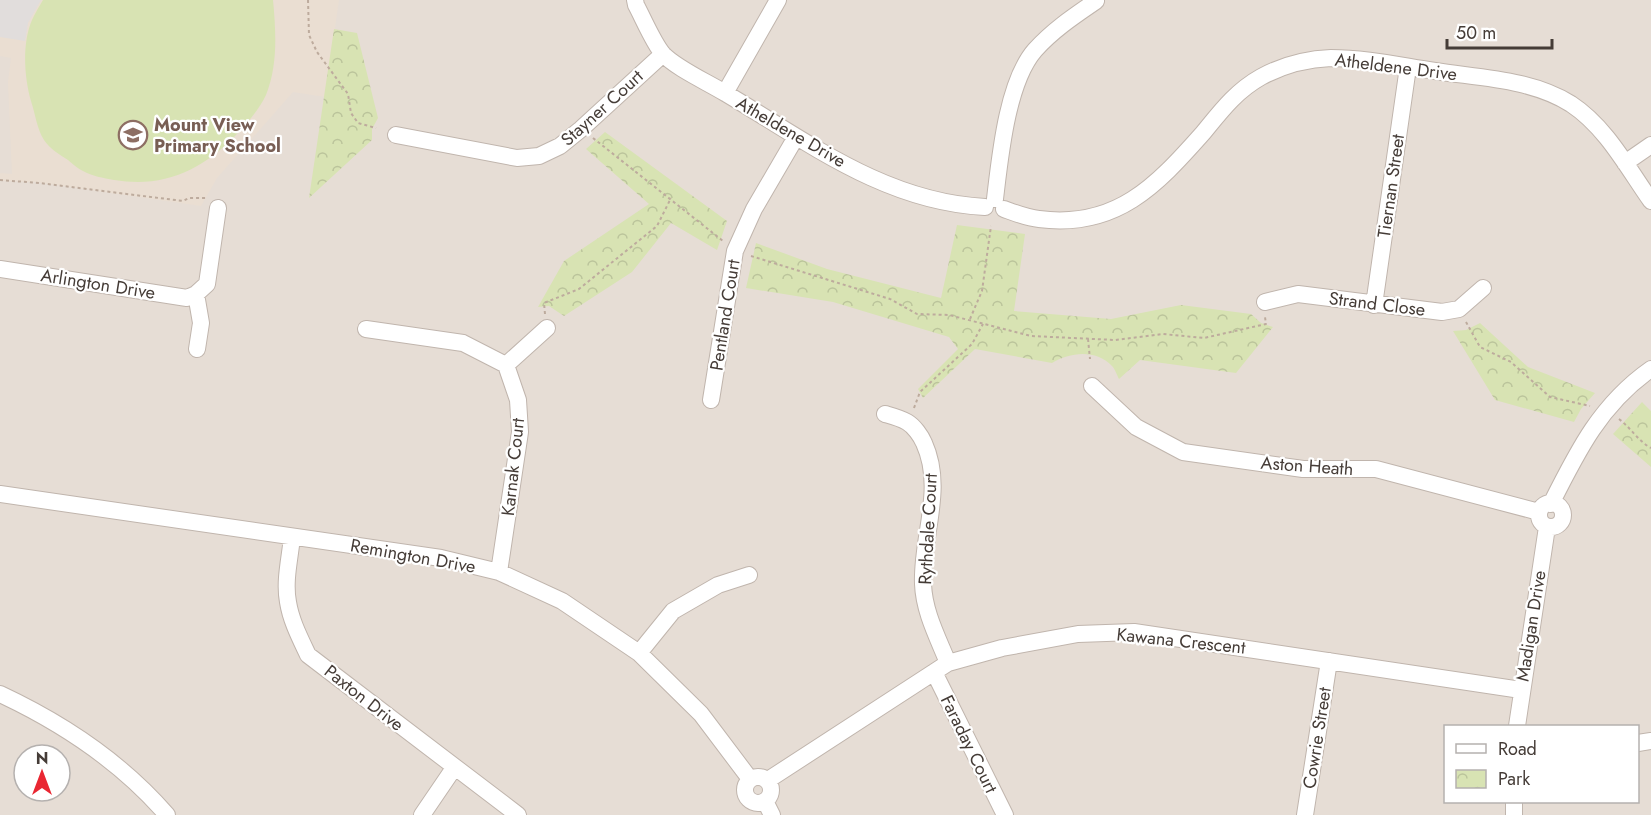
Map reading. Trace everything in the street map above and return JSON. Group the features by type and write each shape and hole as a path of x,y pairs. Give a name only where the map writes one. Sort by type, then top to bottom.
{"street":[{"name":"Atheldene Drive","path":"635,0 663,54 691,74 796,137 870,177 913,195 958,206 995,205 1037,219 1063,221 1087,219 1107,213 1131,202 1162,178 1226,104 1243,89 1262,76 1285,66 1329,58 1408,67 1524,85 1548,92 1595,122 1651,201"},
{"path":"725,93 778,0"},
{"path":"995,205 1010,106 1019,77 1033,52 1054,30 1096,1"},
{"name":"Stayner Court","path":"396,135 517,158 539,156 560,146 581,129 663,54"},
{"name":"Tiernan Street","path":"1374,305 1408,67"},
{"name":"Pentland Court","path":"711,400 735,251 754,209 796,137"},
{"path":"1625,163 1651,146"},
{"path":"197,349 201,323 196,294 207,284 218,208"},
{"name":"Arlington Drive","path":"0,269 187,298 196,294"},
{"path":"1459,309 1483,288"},
{"name":"Strand Close","path":"1265,302 1298,294 1442,312 1459,309"},
{"path":"366,329 463,343 506,365 547,328"},
{"name":"Karnak Court","path":"499,572 520,432 519,400 506,365"},
{"name":"Madigan Drive","path":"1517,725 1546,514 1575,456 1605,409 1651,369"},
{"name":"Aston Heath","path":"1092,386 1136,427 1183,452 1303,469 1376,469 1546,514"},
{"path":"885,414 908,423"},
{"name":"Rythdale Court","path":"908,423 921,436 929,454 932,470 934,488 923,584 941,668"},
{"name":"Remington Drive","path":"0,494 441,558 499,572 562,601 639,653 701,714 750,779"},
{"name":"Paxton Drive","path":"292,537 287,601 293,622 308,655 518,815"},
{"path":"639,653 673,611 718,585 749,575"},
{"name":"Kawana Crescent","path":"768,780 941,668 1002,648 1078,634 1134,632 1521,690"},
{"name":"Cowrie Street","path":"1305,815 1329,661"},
{"name":"Faraday Court","path":"941,668 1005,815"},
{"path":"0,694 52,721 99,753 142,789 168,815"},
{"path":"422,815 454,768"},
{"path":"759,777 768,780 772,789 769,808 747,796 745,787 750,779 759,777"}],"path":[{"path":"308,0 309,35 317,52 348,94 354,118 358,123 376,128"},
{"path":"581,129 735,251 890,299 918,314 949,315 1031,336 1115,340 1163,334 1204,338 1266,324 1265,302"},
{"path":"0,180 183,201 189,198 207,198 218,208"},
{"path":"547,328 544,303 579,289 657,226 670,198"},
{"path":"970,320 982,291 991,226"},
{"path":"1459,309 1480,347 1511,362 1550,397 1605,409 1629,426 1642,443 1651,448"},
{"path":"908,423 920,392 972,344 983,324"},
{"path":"1088,339 1090,360"}],"shaded area":[{"path":"0,0 1651,0 1651,815 0,815"},
{"name":"Mount View Primary School","path":"0,0 339,0 325,97 293,92 217,178 201,206 35,182 0,181 0,173 12,174 8,82 11,58 0,56"},
{"path":"0,0 41,0 28,23 25,41 0,37"}],"green space":[{"name":"Mount View Primary School","path":"43,0 273,0 274,60 266,95 248,121 223,148 181,174 165,179 132,182 86,173 55,152 44,140 29,92 25,60 27,39 32,20"},
{"path":"334,29 357,33 378,118 372,129 372,140 309,198"},
{"path":"605,132 727,221 717,250 671,223 632,272 564,316 549,306 538,307 564,261 649,204 586,149"},
{"path":"957,225 1025,234 1014,311 1111,319 1181,305 1251,314 1261,323 1273,327 1236,373 1140,360 1119,379 1112,366 1091,355 1067,356 1052,363 975,349 923,398 918,389 958,349 949,337 833,302 746,288 756,243 827,269 941,298"},
{"path":"1480,323 1528,367 1595,393 1581,409 1574,422 1495,400 1453,331 1466,330"},
{"path":"1642,402 1651,411 1651,467 1613,434"}],"place":[{"name":"Mount View Primary School","path":"133,135"}]}
